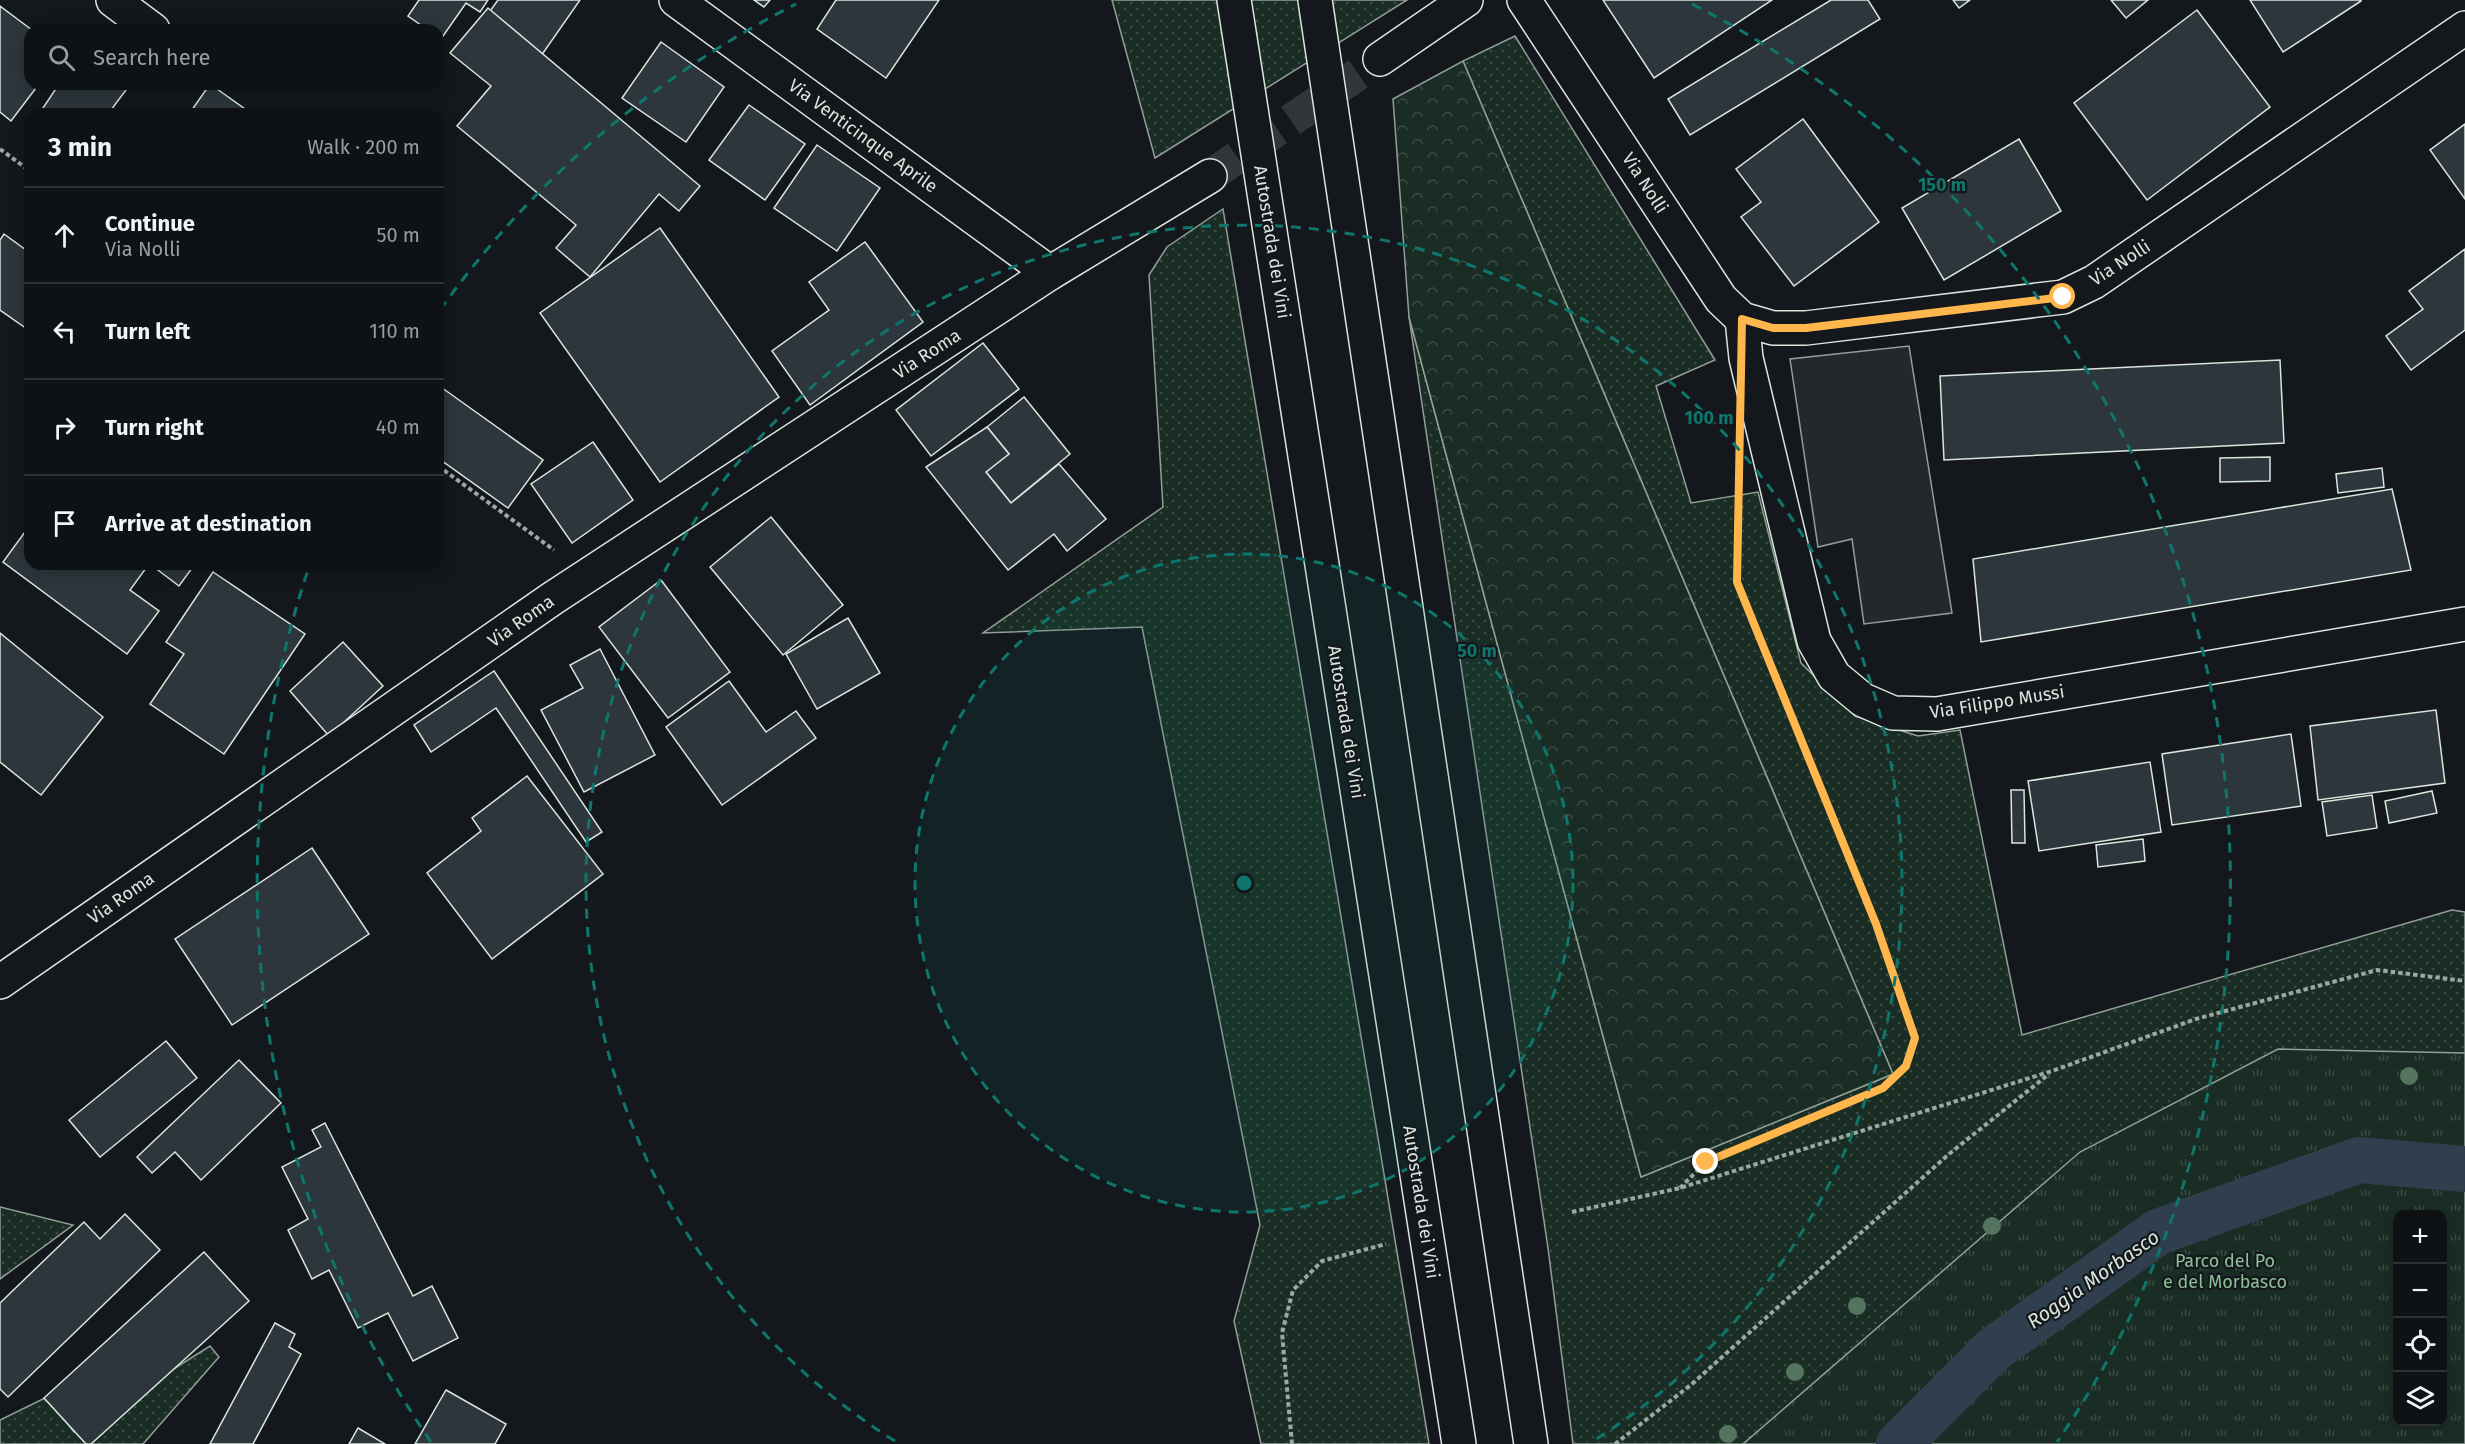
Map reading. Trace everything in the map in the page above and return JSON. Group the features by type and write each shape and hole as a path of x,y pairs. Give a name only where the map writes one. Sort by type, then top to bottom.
{"main road":[{"path":"113,0 145,24"},
{"name":"Via Venticinque Aprile","path":"676,0 1050,273"},
{"name":"Autostrada dei Vini","path":"1234,0 1459,1444"},
{"path":"1314,0 1532,1444"},
{"path":"1380,59 1466,0"},
{"name":"Via Nolli","path":"1524,0 1721,299 1742,319 1773,328 1806,328 2063,297 2094,282 2465,28"},
{"name":"Via Roma","path":"0,982 553,598 1050,273 1210,176"},
{"name":"Via Filippo Mussi","path":"1742,319 1746,358 1814,641 1834,676 1863,700 1873,705 1893,713 1937,714 2465,624"}],"path":[{"path":"0,149 24,167"},
{"path":"444,470 555,551 534,570 553,598"},
{"path":"1680,1188 1706,1162 1883,1088 1906,1066 1915,1038 1876,924 1737,582 1738,498"},
{"path":"1572,1212 1680,1188 2052,1071 2196,1019 2377,970 2465,981"},
{"path":"1615,1444 1692,1384 1949,1154 2052,1071"},
{"path":"1292,1444 1282,1333 1293,1290 1322,1261 1386,1244"}],"green space":[{"path":"1112,0 1407,0 1155,158"},
{"path":"1515,36 1715,360 1656,386 1691,503 1758,492 1801,663 1855,716 1918,736 1960,730 2022,1035 2452,910 2465,912 2465,1250 2447,1222 2447,1210 2393,1210 2393,1217 2037,1444 1573,1444 1548,1248 1409,317 1641,1177 1893,1074 1463,61"},
{"path":"1463,61 1893,1074 1641,1177 1409,317 1393,99"},
{"path":"1223,209 1429,1444 1261,1444 1234,1321 1260,1225 1142,627 983,633 1163,507 1149,275 1167,247"},
{"name":"Parco del Po e del Morbasco","path":"2278,1049 2465,1053 2465,1444 1743,1444 2080,1152"},
{"path":"0,1207 73,1225 0,1279"},
{"path":"210,1346 219,1357 143,1444 0,1444 0,1420 47,1397 74,1432"}],"shaded area":[{"path":"1909,346 1952,613 1864,624 1852,539 1818,547 1790,359"}],"building":[{"path":"419,0 488,0 480,12 466,3 444,35 444,24 419,24 408,16"},
{"path":"498,0 580,0 541,56 485,18"},
{"path":"754,0 770,0 764,7"},
{"path":"836,0 939,0 886,78 817,29"},
{"path":"1603,0 1772,0 1654,78"},
{"path":"1831,0 1868,0 1880,19 1690,135 1668,99"},
{"path":"1953,0 1970,0 1959,8"},
{"path":"2111,0 2148,0 2126,18"},
{"path":"2250,0 2361,0 2361,1 2283,52"},
{"path":"0,6 24,24 24,90 34,90 11,121 0,112"},
{"path":"488,8 700,186 679,211 659,194 590,277 556,248 576,225 457,126 491,86 450,53"},
{"path":"2197,10 2270,107 2147,200 2074,103"},
{"path":"661,42 724,87 686,142 622,98"},
{"path":"55,90 126,90 112,108 43,108"},
{"path":"206,90 218,90 244,108 193,108"},
{"path":"749,105 805,144 765,200 709,160"},
{"path":"1803,119 1879,222 1794,286 1741,217 1761,202 1736,169"},
{"path":"2465,124 2465,199 2430,150"},
{"path":"2019,139 2061,211 1944,280 1902,208"},
{"path":"817,145 880,188 837,251 774,208"},
{"path":"660,228 779,397 660,482 540,313"},
{"path":"4,234 24,249 24,327 0,310 0,240"},
{"path":"865,242 923,322 810,405 772,351 829,310 809,282"},
{"path":"2465,249 2465,330 2411,370 2386,336 2423,309 2409,291"},
{"path":"983,343 1019,389 931,456 896,410"},
{"path":"2280,360 2284,443 1944,460 1940,376"},
{"path":"444,389 543,460 508,508 444,462"},
{"path":"1024,397 1070,454 1011,503 986,472 1009,454 987,427"},
{"path":"987,427 1009,454 986,472 1011,503 1059,464 1106,519 1067,551 1054,534 1008,570 926,467"},
{"path":"593,442 633,500 572,543 531,484"},
{"path":"2270,457 2270,481 2220,482 2220,458"},
{"path":"2382,468 2384,487 2338,493 2336,474"},
{"path":"2392,489 2411,570 1981,642 1973,559"},
{"path":"771,517 843,605 783,655 710,567"},
{"path":"24,533 24,570 145,570 130,590 159,611 127,654 3,562"},
{"path":"158,570 191,570 179,586"},
{"path":"213,572 305,634 224,754 150,704 184,654 166,642"},
{"path":"661,580 730,672 668,718 599,627"},
{"path":"848,618 880,673 817,709 786,654"},
{"path":"0,633 103,717 41,795 0,762"},
{"path":"343,642 383,686 329,736 290,691"},
{"path":"600,649 655,755 584,792 541,710 583,688 570,665"},
{"path":"494,671 602,832 586,842 496,708 431,752 414,725"},
{"path":"729,681 766,732 796,711 816,738 722,805 666,727"},
{"path":"2436,710 2445,783 2318,800 2310,726"},
{"path":"2291,734 2301,806 2172,825 2162,754"},
{"path":"2150,762 2161,832 2039,851 2028,781"},
{"path":"527,776 603,874 492,959 427,873 481,831 472,818"},
{"path":"2011,790 2024,790 2025,843 2012,843"},
{"path":"2432,791 2437,813 2389,823 2385,801"},
{"path":"2372,795 2377,828 2327,836 2322,802"},
{"path":"2143,839 2145,861 2098,867 2096,845"},
{"path":"312,848 369,934 232,1025 175,939"},
{"path":"166,1041 197,1078 100,1157 69,1120"},
{"path":"239,1060 281,1103 201,1180 175,1152 152,1173 137,1157"},
{"path":"325,1123 413,1296 432,1286 458,1338 413,1361 388,1313 358,1328 329,1270 312,1279 288,1230 308,1219 282,1167 321,1147 312,1130"},
{"path":"125,1214 160,1250 8,1397 0,1389 0,1303 84,1222 100,1239"},
{"path":"204,1252 249,1301 91,1444 86,1444 44,1398"},
{"path":"275,1323 295,1334 289,1347 301,1354 253,1444 210,1444"},
{"path":"446,1390 506,1424 495,1444 415,1444"},
{"path":"358,1428 385,1444 349,1444"}],"waterway":[{"name":"Roggia Morbasco","path":"1899,1444 1994,1349 2158,1232 2359,1160 2465,1169"}],"tunnel":[{"path":"1210,176 1380,59"}],"route":[{"path":"1706,1162 1883,1088 1906,1066 1915,1038 1876,924 1737,582 1742,319 1773,328 1806,328 2063,297"}]}
